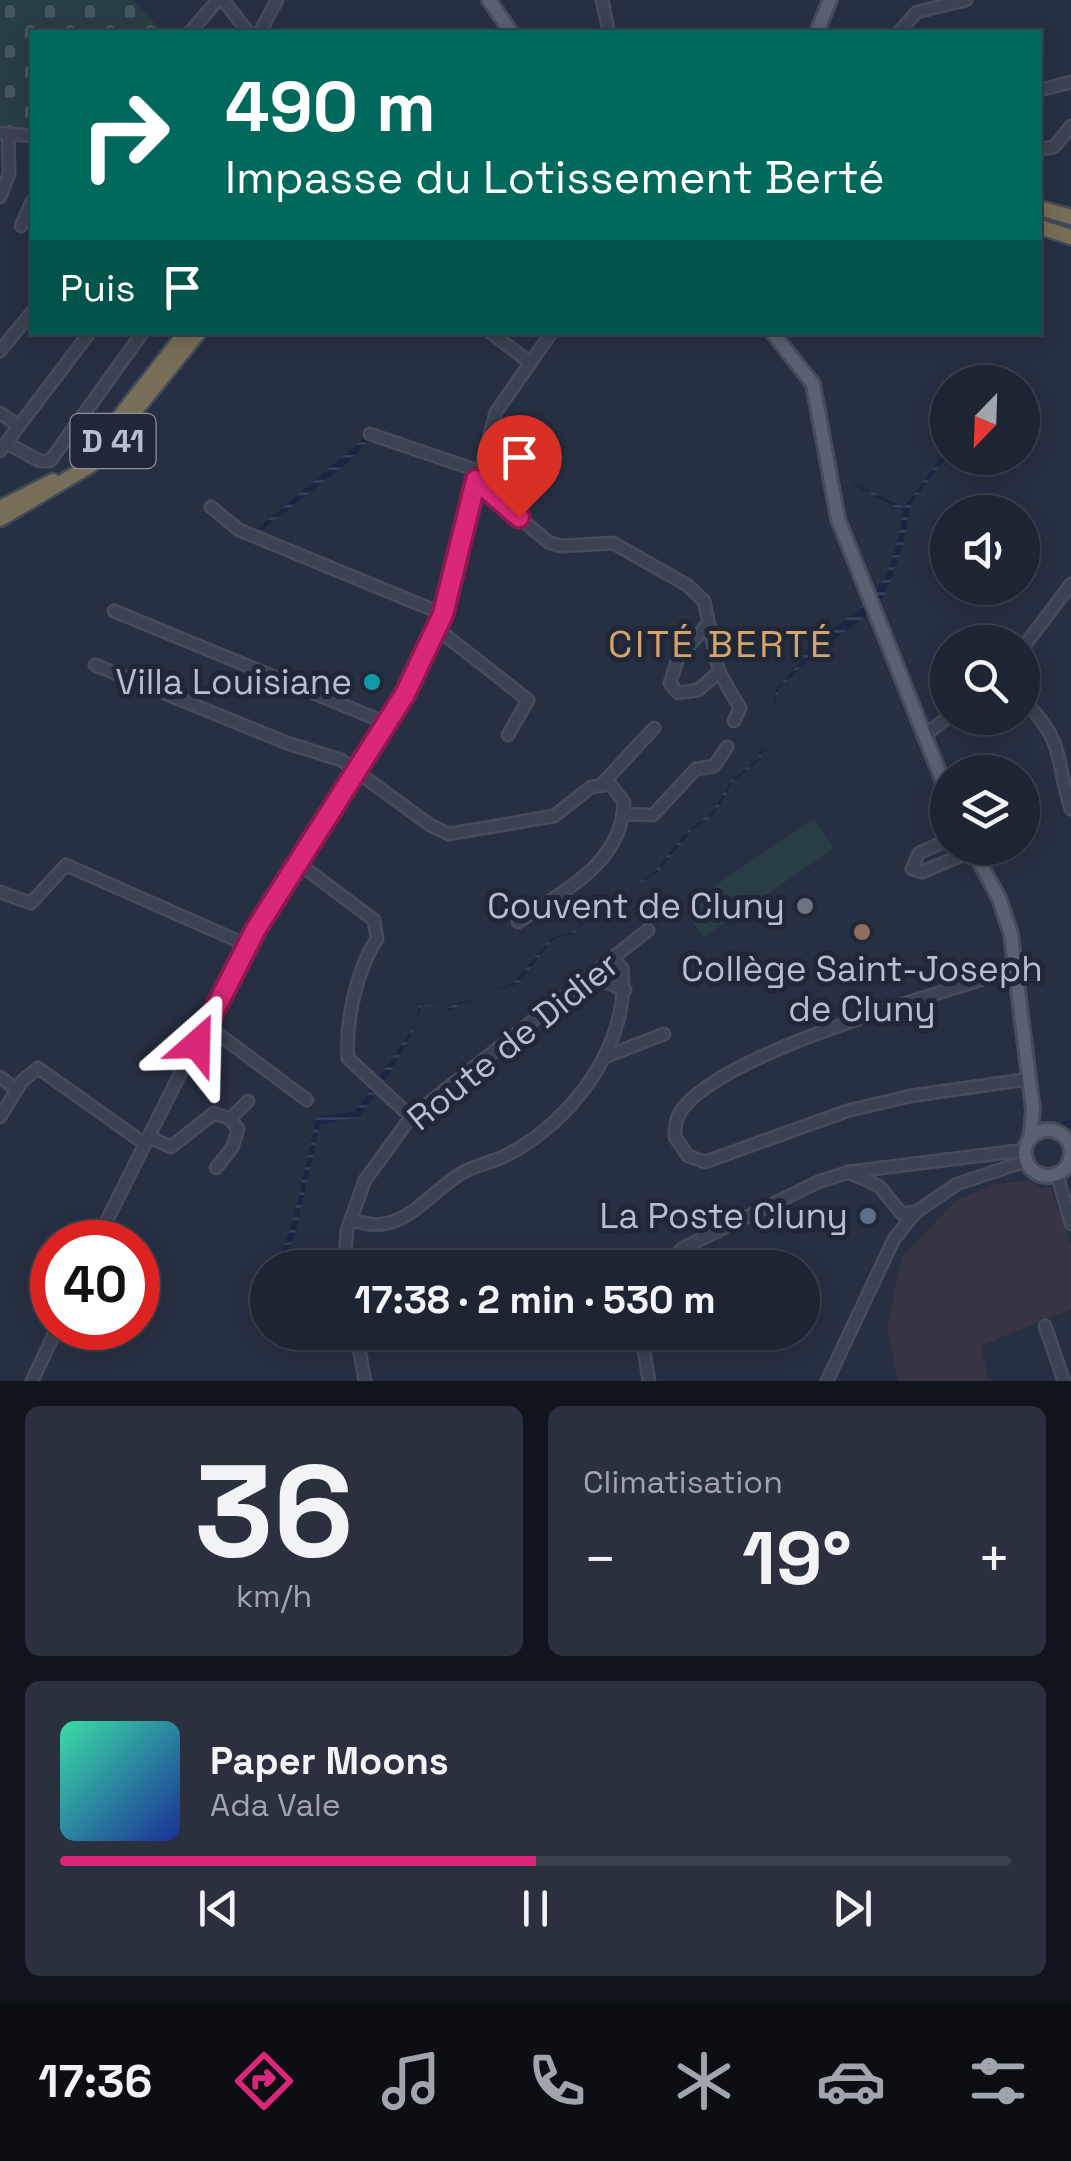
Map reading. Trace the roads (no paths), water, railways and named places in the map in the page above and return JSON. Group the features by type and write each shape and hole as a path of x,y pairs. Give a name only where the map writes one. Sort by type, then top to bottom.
{"highway":[{"path":"1042,207 1071,214"},
{"path":"1042,219 1071,227"},
{"path":"1042,228 1071,238"},
{"name":"D 41","path":"0,508 53,481 90,454 184,335"},
{"name":"D 41","path":"0,519 91,465 197,335"}],"main road":[{"path":"489,0 510,30"},
{"path":"817,30 830,0"},
{"path":"774,335 813,384 833,502 931,755"},
{"path":"981,865 1004,912 1016,969 1034,1110 1027,1150 1037,1174 1057,1174 1068,1164 1071,1150 1060,1132 1034,1110"},
{"path":"1027,1150 1060,1132"}],"street":[{"path":"192,30 221,0 246,30"},
{"path":"261,30 277,0"},
{"path":"602,0 608,30"},
{"path":"900,30 915,5 966,0"},
{"path":"1042,89 1071,82"},
{"path":"1042,149 1054,147 1071,126"},
{"path":"0,196 9,174 4,133 30,136"},
{"path":"20,226 30,206"},
{"path":"0,350 30,314"},
{"path":"88,335 3,447 40,462 50,461 141,335"},
{"path":"494,335 528,361"},
{"path":"107,1220 247,945 389,724 443,614 496,412 548,335"},
{"path":"0,413 19,426"},
{"path":"370,434 478,475 548,542 561,546 614,543 687,584 704,601 720,672 740,708 734,721"},
{"path":"211,507 239,530 443,614"},
{"path":"1040,625 1071,584"},
{"path":"114,611 389,724"},
{"path":"707,625 678,658 670,683 678,693 691,694 720,672"},
{"path":"436,628 528,700 508,735"},
{"path":"95,664 287,743 320,751 358,771 430,826 449,834 554,816 604,782 654,728"},
{"path":"1040,720 1055,739 1071,809"},
{"path":"923,737 930,731"},
{"path":"623,814 653,814 696,768 714,766 727,747"},
{"path":"518,922 599,865 616,842 623,814 622,796 604,782"},
{"path":"930,848 919,853 912,868 922,872 938,865"},
{"path":"298,863 374,920 378,930 364,957 347,1042 348,1058 369,1082 411,1117"},
{"path":"0,892 31,903 66,865 247,945"},
{"name":"Route de Didier","path":"347,1250 351,1220 365,1180 411,1117 648,930"},
{"path":"351,1220 367,1226 387,1226 409,1216 459,1174 509,1154 552,1122 605,1057 624,990 622,968 613,959"},
{"path":"1016,969 848,1024 761,1058 700,1093 682,1109 675,1124 675,1137 688,1156 706,1162 847,1111 910,1096 1029,1079"},
{"path":"590,976 624,990"},
{"path":"206,1025 306,1100"},
{"path":"605,1057 664,1034"},
{"path":"0,1117 17,1090 38,1068 147,1141 171,1147 214,1113 230,1119 238,1129 236,1140 216,1168"},
{"path":"0,1077 17,1090"},
{"path":"230,1119 248,1100"},
{"path":"681,1250 758,1208 849,1172 1027,1150"},
{"path":"827,1381 894,1239 916,1212 956,1184 982,1178 1027,1150"},
{"path":"978,1156 989,1164 982,1178"},
{"path":"880,1186 885,1167"},
{"path":"849,1172 880,1186 902,1214 916,1212"},
{"path":"1057,1174 1071,1224"},
{"path":"892,1205 894,1239"},
{"path":"1045,1326 1064,1381"},
{"path":"32,1381 47,1350"},
{"path":"359,1350 365,1381"},
{"path":"644,1350 649,1381"}],"water":[{"path":"367,436 371,438 346,464 260,532 256,530"},
{"path":"930,472 933,475 911,504 903,546 885,595 864,618 814,654 779,689 772,715 776,689 799,664 804,652 872,595 882,581 897,540 903,511 837,476 904,507"},
{"path":"768,732 760,760 733,782 713,816 691,831 658,872 626,891 656,870 688,830 711,814 731,781 758,759"},
{"path":"618,896 592,912 573,935 560,936 550,943 518,984 492,991 513,983 552,938 574,931 597,905"},
{"path":"484,994 450,1010 444,1009"},
{"path":"416,1024 396,1063 359,1117 320,1125 295,1235 288,1250 282,1250 294,1217 317,1116 355,1112"}],"waterway":[{"path":"1056,1126 1071,1121"}],"place":[{"name":"Villa Louisiane","path":"372,682"},
{"name":"Couvent de Cluny","path":"805,906"},
{"name":"Collège Saint-Joseph de Cluny","path":"862,932"},
{"name":"La Poste Cluny","path":"868,1216"}],"district":[{"name":"CITÉ BERTÉ","path":"721,644"}]}
